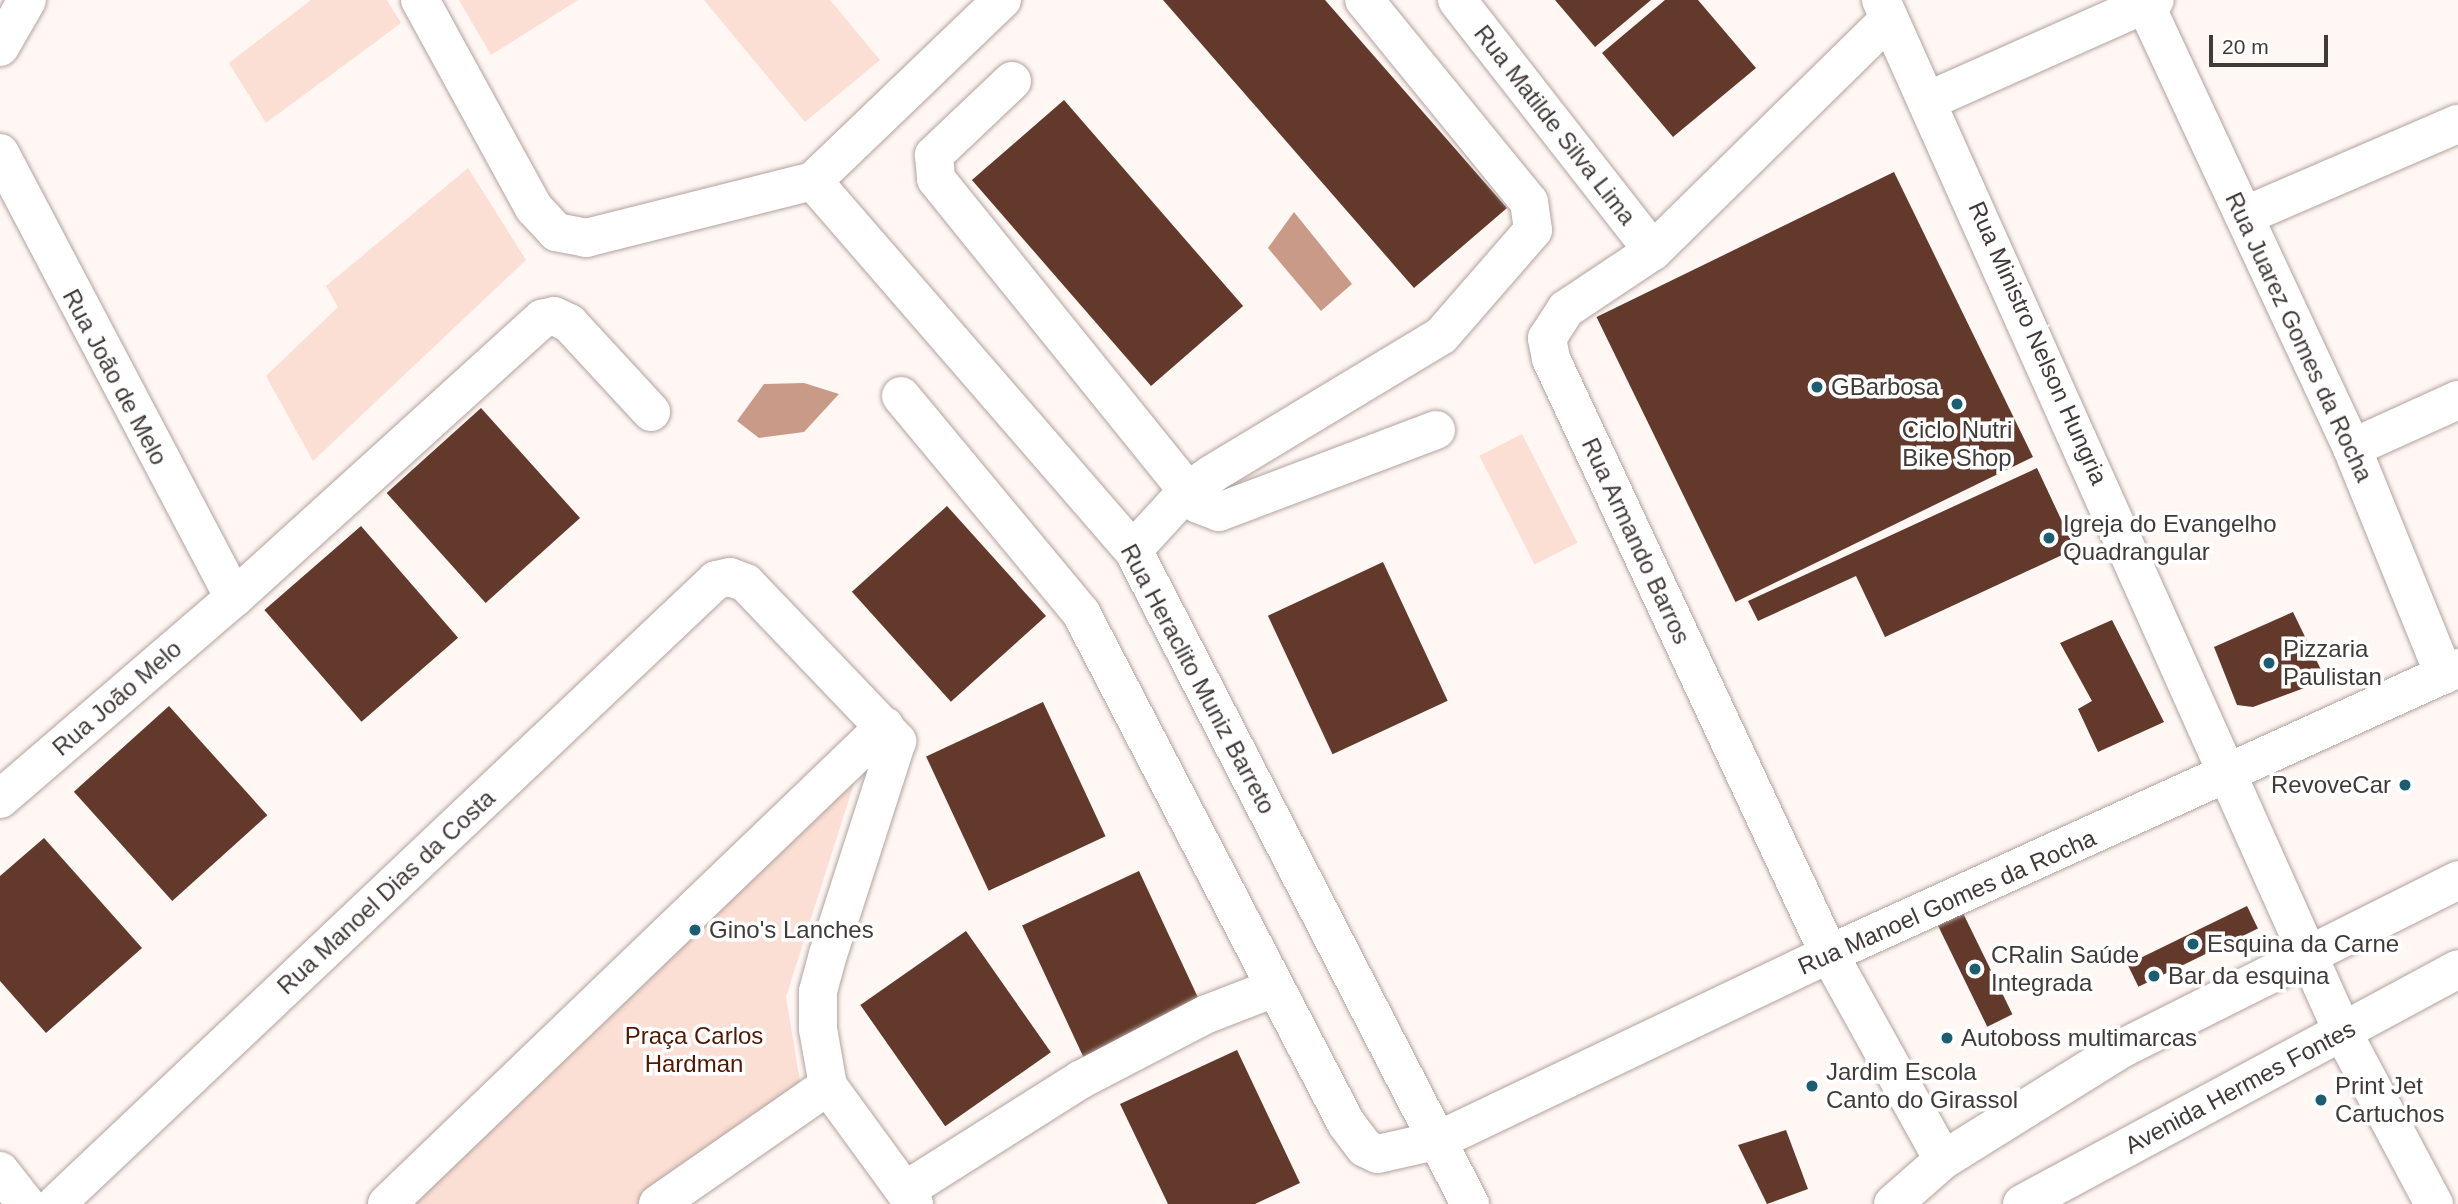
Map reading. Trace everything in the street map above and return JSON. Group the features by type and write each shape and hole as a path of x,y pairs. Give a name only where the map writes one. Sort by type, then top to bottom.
{"street":[{"path":"0,47 27,0"},
{"path":"420,0 534,208 556,232 586,238 813,181 1002,0"},
{"path":"1133,550 1186,491 1441,337 1533,230 1529,202 1364,0"},
{"name":"Rua Matilde Silva Lima","path":"1457,0 1653,251"},
{"path":"1930,100 2150,2"},
{"name":"Rua Juarez Gomes da Rocha","path":"2150,2 2451,672"},
{"name":"Rua Armando Barros","path":"1884,10 1653,251 1566,309 1547,338 1551,359 1829,954 1943,1160"},
{"name":"Rua Ministro Nelson Hungria","path":"1884,10 1930,100 2343,1033 2434,1204"},
{"path":"1012,81 934,155 936,179 1186,491 1208,512 1219,512 1436,430"},
{"path":"2244,216 2458,124"},
{"name":"Rua João de Melo","path":"0,153 234,598"},
{"name":"Rua Heraclito Muniz Barreto","path":"813,181 1133,550 1470,1204"},
{"name":"Rua João Melo","path":"0,799 234,598 542,319 554,316 569,323 651,412"},
{"name":"Rua Manoel Gomes da Rocha","path":"901,396 1081,613 1274,988 1365,1148 1386,1153 1439,1140 1829,954 2229,775 2451,672"},
{"path":"2352,448 2458,400"},
{"name":"Rua Manoel Dias da Costa","path":"56,1204 716,580 746,583 886,726"},
{"path":"387,1204 886,726 897,741 896,759 818,992 828,1086 910,1197 1080,1080 1207,1014 1274,988"},
{"path":"1893,1204 1943,1160 2121,1049 2458,880"},
{"name":"Avenida Hermes Fontes","path":"2022,1204 2458,969"},
{"path":"658,1204 828,1086"},
{"path":"0,1171 26,1204"}],"green space":[{"path":"311,0 387,0 401,23 266,123 229,63"},
{"path":"459,0 578,0 491,55"},
{"path":"704,0 830,0 880,60 805,122"},
{"path":"468,168 526,260 313,461 266,376 338,307 326,286"},
{"path":"1522,434 1577,543 1535,564 1479,456"},
{"name":"Praça Carlos Hardman","path":"865,749 786,997 802,1093 644,1204 392,1204"}],"shaded area":[{"path":"1294,212 1352,284 1321,311 1268,248"},
{"path":"804,383 839,394 804,432 759,438 737,421 764,384"}],"building":[{"path":"1163,0 1325,0 1507,208 1414,288"},
{"path":"1555,0 1651,0 1595,47"},
{"path":"1665,0 1698,0 1756,68 1673,137 1602,53"},
{"path":"1064,100 1243,306 1151,386 972,180"},
{"name":"GBarbosa","path":"1894,172 2033,457 1735,602 1596,317"},
{"path":"481,408 580,518 486,603 387,493"},
{"path":"2037,468 2075,549 1885,637 1856,576 1758,621 1748,601"},
{"path":"947,506 1046,616 951,702 852,592"},
{"path":"361,526 458,638 361,722 264,610"},
{"path":"1383,562 1448,701 1333,754 1268,616"},
{"name":"Pizzaria Paulistan","path":"2293,612 2326,680 2253,707 2237,705 2214,647"},
{"path":"2112,620 2164,722 2098,752 2078,709 2092,701 2060,643"},
{"path":"1043,702 1106,836 989,891 926,757"},
{"path":"169,706 267,815 172,901 74,792"},
{"path":"44,838 142,948 46,1033 0,981 0,876"},
{"path":"1139,871 1201,1004 1084,1059 1022,926"},
{"name":"Esquina da Carne","path":"2247,906 2258,928 2138,987 2127,964"},
{"name":"CRalin Saúde Integrada","path":"1962,911 2012,1014 1987,1027 1937,923"},
{"path":"966,931 1051,1052 945,1126 860,1005"},
{"path":"1237,1050 1300,1183 1255,1204 1168,1204 1120,1104"},
{"path":"1786,1130 1808,1189 1767,1204 1738,1145"}],"place":[{"name":"GBarbosa","path":"1817,387"},
{"name":"Ciclo Nutri Bike Shop","path":"1957,404"},
{"name":"Igreja do Evangelho Quadrangular","path":"2049,538"},
{"name":"Pizzaria Paulistan","path":"2269,663"},
{"name":"RevoveCar","path":"2405,785"},
{"name":"Gino's Lanches","path":"695,930"},
{"name":"Esquina da Carne","path":"2193,944"},
{"name":"CRalin Saúde Integrada","path":"1975,969"},
{"name":"Bar da esquina","path":"2154,976"},
{"name":"Autoboss multimarcas","path":"1947,1038"},
{"name":"Jardim Escola Canto do Girassol","path":"1812,1086"},
{"name":"Print Jet Cartuchos","path":"2321,1100"}]}
